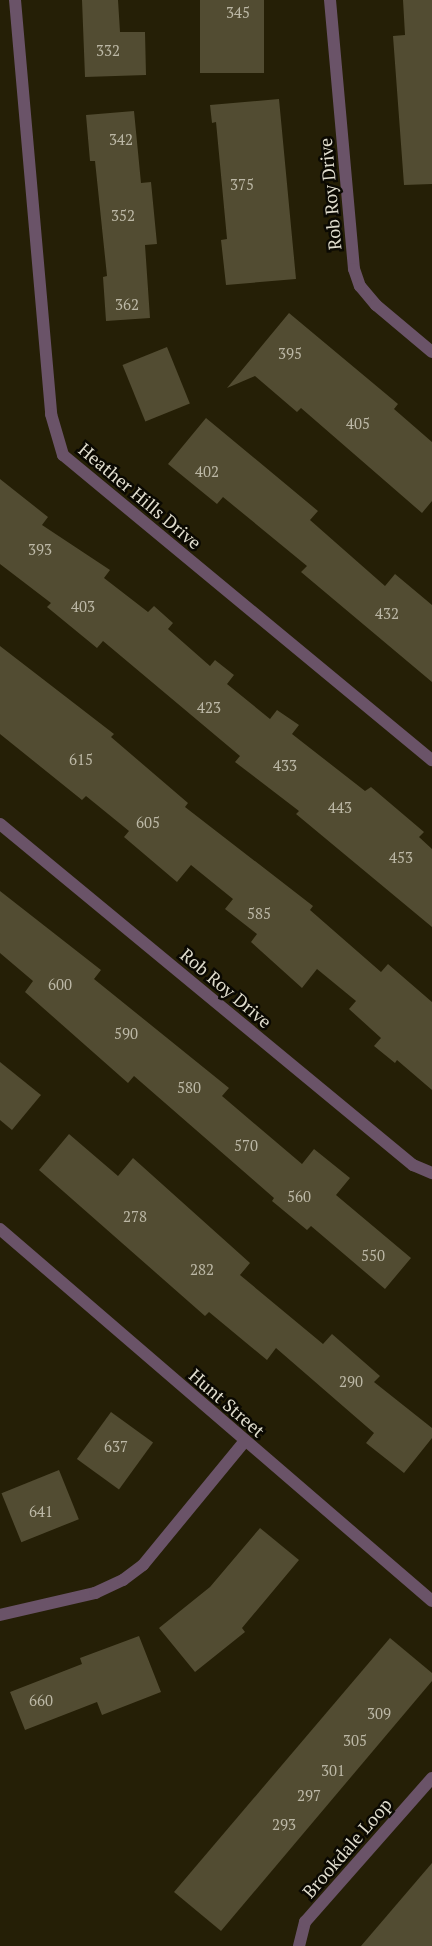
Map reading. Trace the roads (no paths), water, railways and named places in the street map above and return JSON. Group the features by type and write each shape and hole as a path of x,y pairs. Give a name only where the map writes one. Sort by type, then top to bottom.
{"street":[{"name":"Heather Hills Drive","path":"15,0 51,414 63,454 432,760"},
{"name":"Rob Roy Drive","path":"330,0 354,269 360,286 376,306 432,352"},
{"name":"Rob Roy Drive","path":"0,824 412,1165 432,1173"},
{"name":"Hunt Street","path":"0,1229 432,1601"},
{"path":"0,1615 95,1593 123,1580 143,1564 245,1441"},
{"name":"Brookdale Loop","path":"299,1946 305,1922 432,1778"}]}
